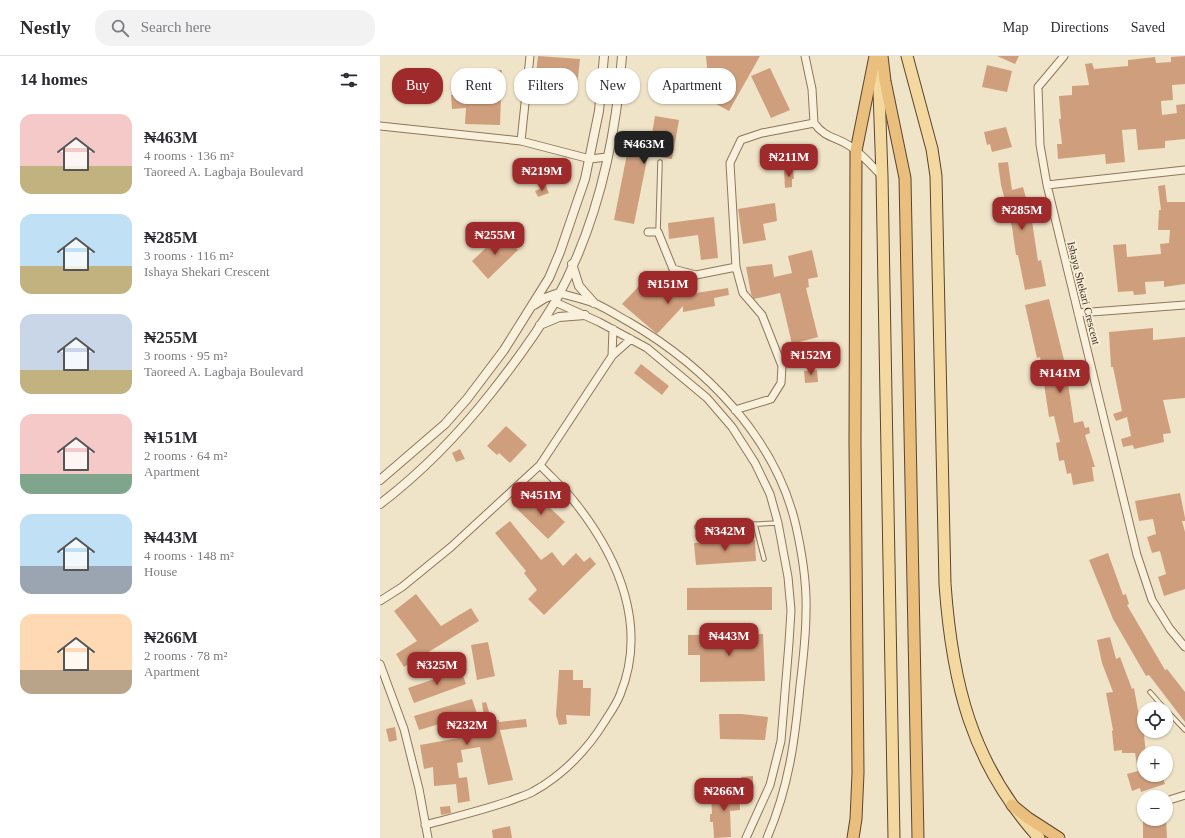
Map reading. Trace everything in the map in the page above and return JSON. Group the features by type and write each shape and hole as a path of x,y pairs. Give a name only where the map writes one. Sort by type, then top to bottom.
{"highway":[{"path":"853,838 856,819 858,773 854,443 856,151 877,56"},
{"path":"882,56 885,82 905,178 918,838"},
{"path":"1012,805 1039,826 1060,838"}],"main road":[{"path":"877,56 882,176 894,838"},
{"path":"907,56 932,149 936,176 945,584 948,625 962,698 984,759 997,784 1039,838"}],"street":[{"path":"521,141 530,56"},
{"path":"380,480 445,424 468,399 504,350 533,306 549,278 560,252 590,160 599,111 604,56"},
{"path":"380,504 406,484 438,454 471,418 518,360 555,296 585,235 608,157 620,91 622,56"},
{"path":"805,56 812,88 814,123 828,137 840,141 856,151 882,176"},
{"name":"Ishaya Shekari Crescent","path":"1064,56 1038,87 1040,145 1047,185 1137,555 1152,600 1170,629 1185,647"},
{"path":"734,410 771,399 781,383 782,366 762,315 742,293 736,267 730,163 741,140 762,133 814,123"},
{"path":"380,126 521,141 590,160 608,157"},
{"path":"1047,185 1185,170"},
{"path":"648,232 658,232 673,269 696,275 736,267"},
{"path":"572,264 579,286 594,303 652,336 697,370 734,410 758,440 784,489 796,526 803,566 806,612 795,745 788,780 766,838"},
{"path":"549,278 555,296 585,315 631,338 647,348 707,398 732,426 755,462 770,494 778,523 788,577 791,610 781,741 770,784 746,838"},
{"path":"533,306 555,296 594,303"},
{"path":"1078,313 1185,305"},
{"path":"538,327 559,317 585,315"},
{"path":"612,356 613,329"},
{"path":"380,601 402,587 451,547 540,465 612,356 631,338"},
{"path":"425,825 512,800 534,792 556,776 588,745 620,697 630,656 630,624 620,577 609,551 577,504 540,465"},
{"path":"380,664 404,729 419,789 428,838"},
{"path":"1173,799 1185,795"}],"lane":[{"path":"658,232 660,162"},
{"path":"697,527 778,523"},
{"path":"756,524 764,559"},
{"path":"1150,692 1158,702"},
{"path":"1173,718 1185,730"}],"building":[{"path":"538,56 580,59 578,78 578,68 537,68"},
{"path":"706,56 760,56 736,99 736,68 707,68"},
{"path":"997,56 1019,56 1015,64"},
{"path":"1185,56 1185,84 1172,85 1173,100 1161,101 1162,115 1177,113 1176,105 1185,104 1185,139 1165,141 1165,148 1138,150 1136,129 1122,130 1125,162 1106,164 1105,154 1058,159 1057,144 1062,144 1059,119 1061,119 1059,96 1072,95 1072,86 1089,85 1085,64 1092,63 1094,69 1128,66 1128,60 1155,57 1156,63 1171,62 1171,57"},
{"path":"987,65 1012,71 1007,92 982,87"},
{"path":"770,68 790,110 771,118 751,76"},
{"path":"452,104 501,104 500,125 465,124 466,108 452,109"},
{"path":"716,104 733,104 729,111"},
{"path":"655,116 679,120 672,159 648,155 634,224 614,220 627,154 636,156 640,132 652,134"},
{"path":"1006,127 1012,147 992,152 990,144 987,145 984,132"},
{"path":"1008,162 1012,190 1023,187 1029,209 1030,208 1038,261 1041,260 1046,286 1025,290 1018,255 1016,255 1012,227 1001,185 998,163"},
{"path":"793,170 794,179 792,179 792,187 785,188 784,171"},
{"path":"1165,185 1167,202 1185,202 1185,284 1164,287 1164,281 1145,282 1146,294 1134,295 1133,291 1118,292 1113,245 1126,244 1127,257 1161,254 1160,244 1169,243 1170,230 1158,230 1159,210 1161,210 1158,186"},
{"path":"546,186 549,193 538,197 535,191"},
{"path":"775,203 777,221 763,224 766,240 743,244 738,209"},
{"path":"714,217 718,258 701,260 698,235 669,239 668,223"},
{"path":"502,233 518,250 488,279 472,261"},
{"path":"812,250 818,277 808,279 809,287 806,288 818,337 792,344 780,293 754,299 751,294 746,267 772,264 774,277 792,273 788,256"},
{"path":"665,285 677,296 728,288 729,295 714,298 715,306 683,312 683,306 657,334 622,304 639,286 649,296 658,286 661,289"},
{"path":"1049,299 1065,364 1074,423 1083,421 1085,428 1089,427 1090,433 1085,435 1095,467 1092,467 1094,481 1073,485 1071,473 1067,474 1064,460 1059,461 1056,443 1060,442 1054,416 1049,417 1040,357 1037,358 1025,305"},
{"path":"1153,328 1153,340 1185,337 1185,398 1163,400 1171,433 1163,434 1164,442 1134,449 1133,445 1123,447 1121,439 1131,436 1127,417 1116,421 1113,414 1122,411 1113,367 1111,367 1109,332"},
{"path":"641,364 669,386 662,395 634,373"},
{"path":"817,370 818,382 805,383 804,371"},
{"path":"506,426 527,445 510,463 499,453 497,455 487,446"},
{"path":"460,449 465,459 456,462 452,453"},
{"path":"533,492 565,522 548,539 517,509"},
{"path":"1180,493 1185,518 1185,521 1182,521 1185,532 1185,589 1164,596 1158,577 1166,574 1160,551 1152,553 1147,537 1156,534 1153,519 1139,521 1135,501"},
{"path":"510,521 541,560 552,552 563,566 576,553 584,562 590,557 596,564 544,615 528,599 537,590 524,573 526,571 495,533"},
{"path":"755,540 756,561 696,565 694,543"},
{"path":"1108,553 1123,595 1126,594 1129,604 1127,605 1165,670 1167,669 1185,692 1185,722 1173,706 1173,702 1170,702 1149,675 1146,676 1113,619 1089,560"},
{"path":"772,587 772,610 687,610 687,588"},
{"path":"416,594 441,626 471,608 479,621 404,667 396,654 417,641 394,611"},
{"path":"763,634 765,681 700,682 700,655 688,655 688,635"},
{"path":"1110,637 1116,659 1120,657 1132,689 1134,688 1137,705 1137,738 1144,738 1145,746 1137,746 1137,765 1135,753 1122,753 1122,750 1114,751 1113,730 1106,693 1113,692 1102,663 1097,640"},
{"path":"488,642 495,676 477,680 471,645"},
{"path":"461,670 466,684 414,703 408,688"},
{"path":"559,670 573,670 573,680 583,680 583,688 591,688 590,716 566,715 567,724 559,725 556,715"},
{"path":"472,699 479,719 484,717 482,703 486,702 492,721 499,720 499,722 526,719 527,727 500,730 513,780 488,785 480,747 461,750 463,762 457,763 459,778 467,777 470,801 458,803 456,784 434,786 433,767 424,769 420,745 470,736 467,716 419,730 414,716"},
{"path":"719,714 742,714 768,717 765,740 720,739"},
{"path":"395,727 397,740 389,742 386,729"},
{"path":"1137,771 1137,782 1164,782 1165,784 1147,790 1140,790 1140,788 1132,791 1127,774"},
{"path":"753,776 753,784 741,784 741,777"},
{"path":"739,791 740,810 730,811 731,837 714,838 713,822 710,822 710,814 712,814 711,792"},
{"path":"450,806 451,813 441,815 440,807"},
{"path":"510,826 512,838 493,838 492,830"},
{"path":"1143,826 1166,826 1167,838 1143,838"}]}
